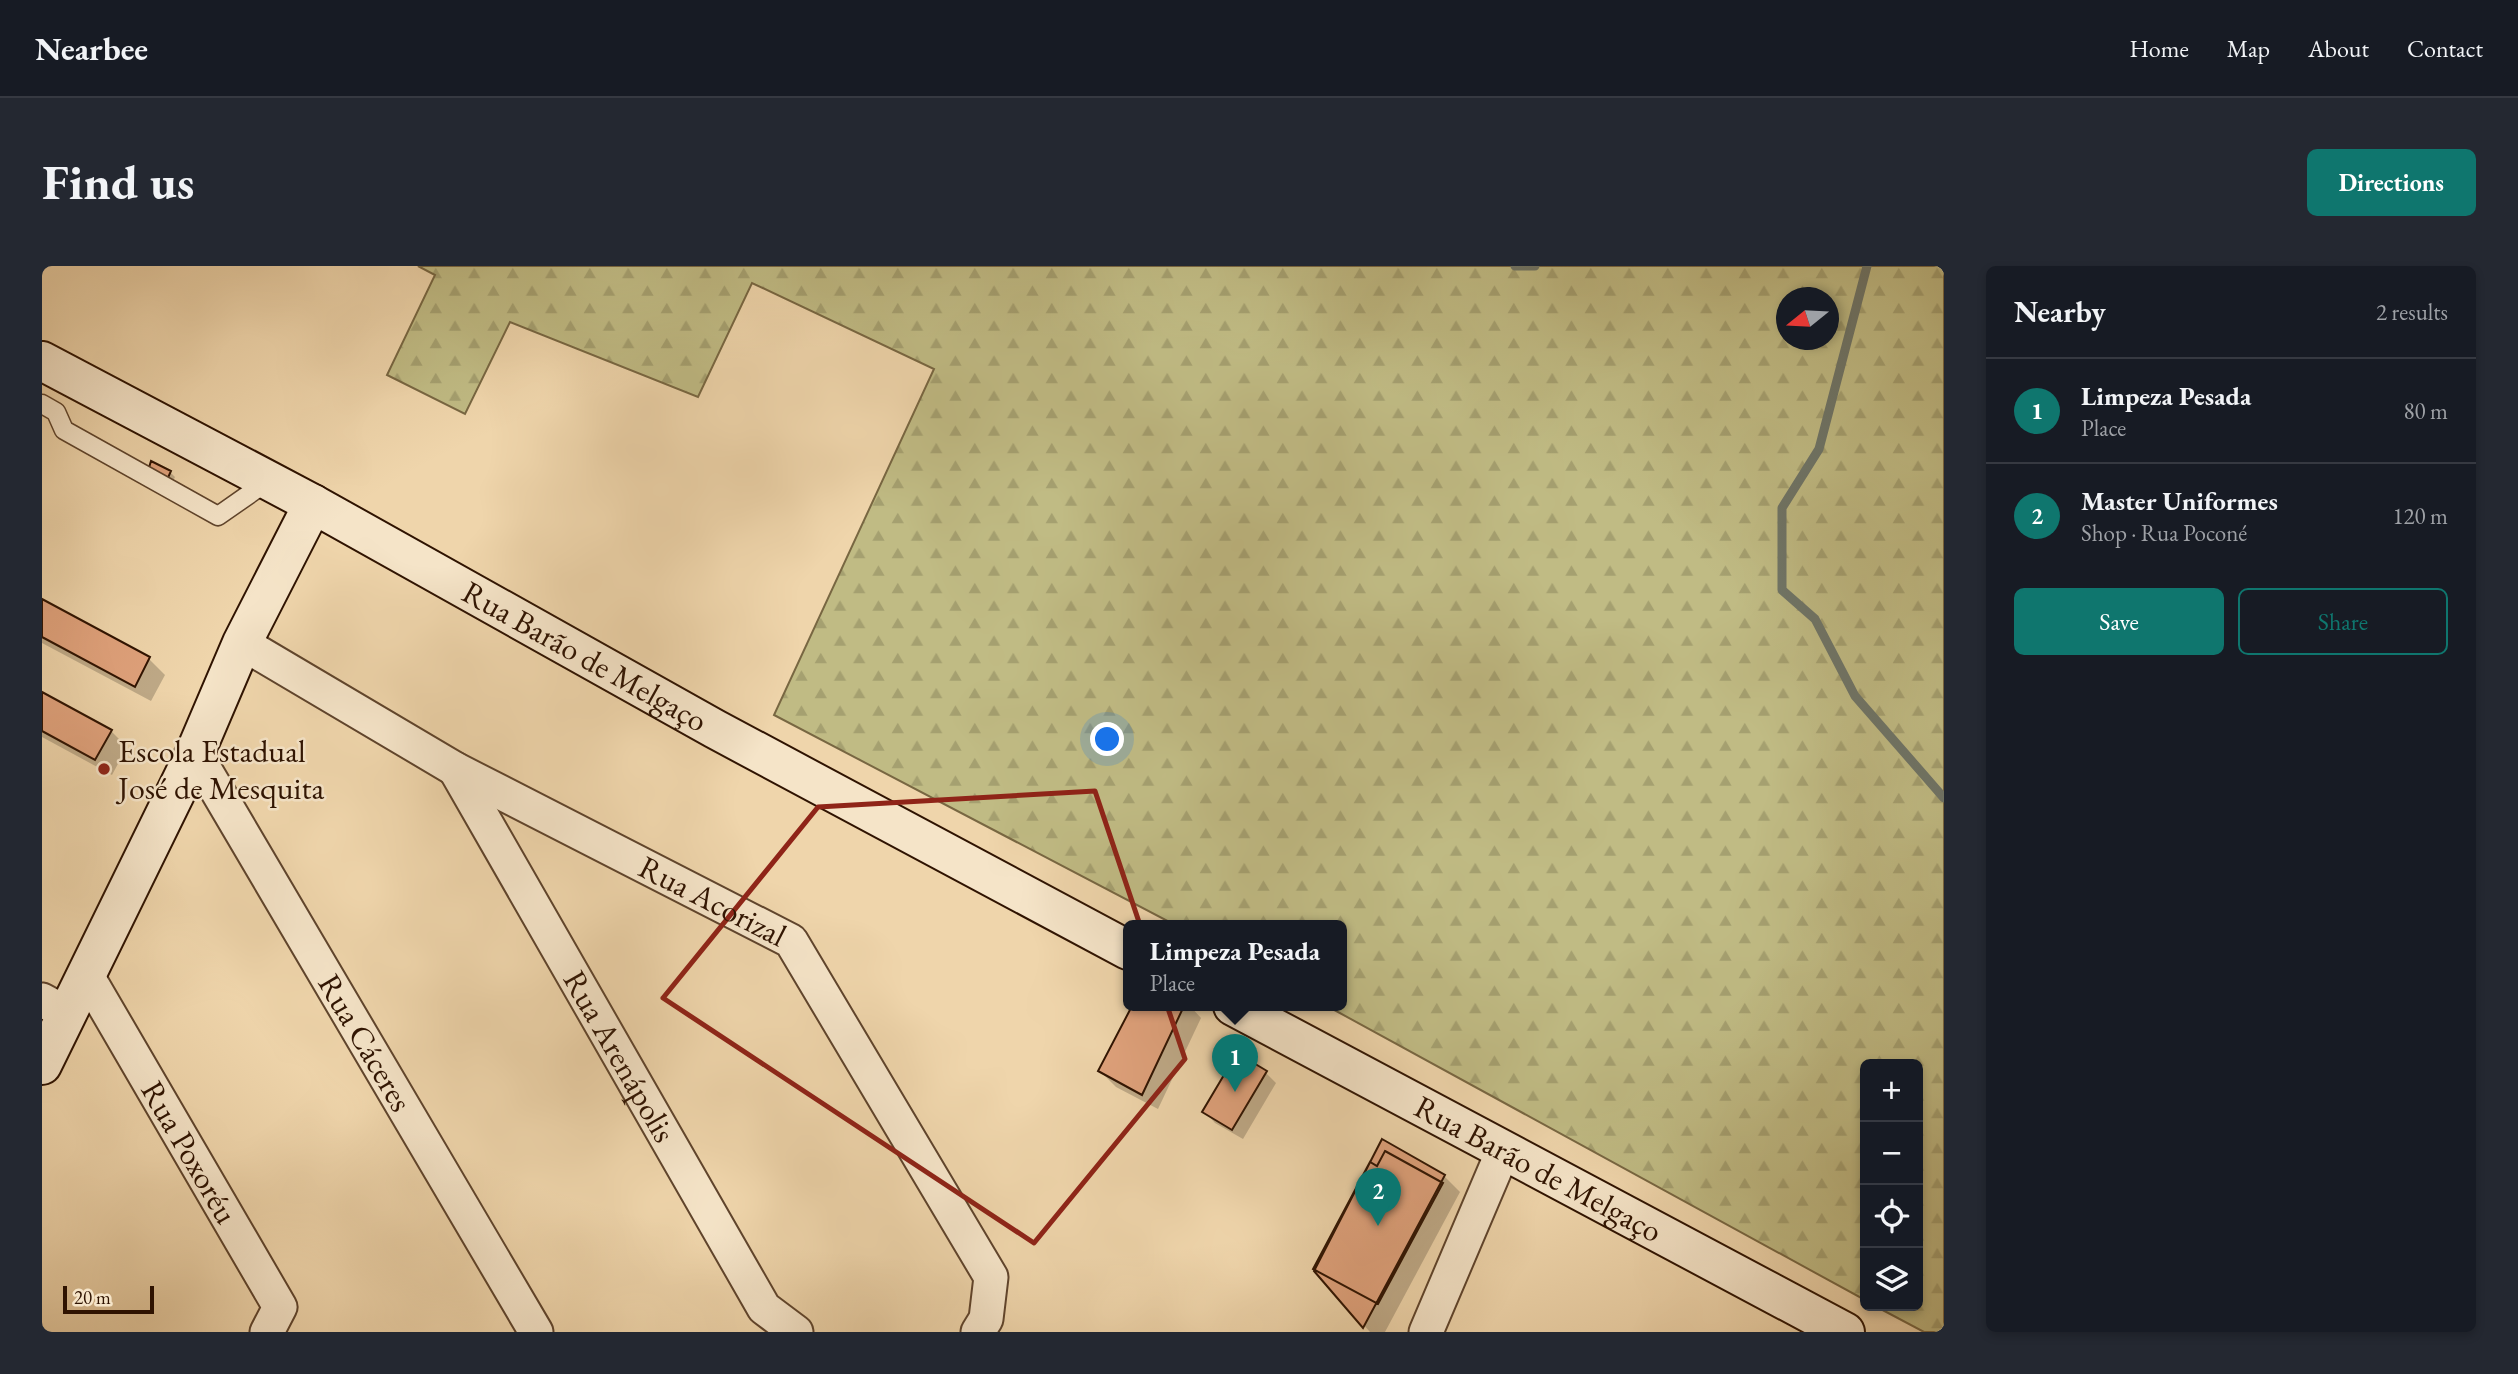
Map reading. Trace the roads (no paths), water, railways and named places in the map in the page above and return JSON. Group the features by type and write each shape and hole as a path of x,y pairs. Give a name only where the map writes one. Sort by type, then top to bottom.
{"street":[{"name":"Rua Barão de Melgaço","path":"42,361 313,504 715,729 1123,947"},
{"path":"42,1065 54,1007 86,974 195,753 242,643 313,504"},
{"name":"Rua Acorizal","path":"242,643 455,769 791,941 991,1277 986,1319 978,1332"},
{"name":"Rua Cáceres","path":"195,753 510,1318 536,1332"},
{"name":"Rua Arenápolis","path":"455,769 756,1320 796,1332"},
{"name":"Rua Poxoréu","path":"86,974 280,1307 267,1332"},
{"name":"Rua Barão de Melgaço","path":"1242,1011 1845,1332"},
{"path":"1426,1332 1503,1151"}],"lane":[{"path":"42,404 56,412 64,430 218,516 268,481"}],"waterway":[{"path":"1515,266 1535,266"},
{"path":"1867,266 1819,449 1782,508 1782,590 1815,619 1855,696 1944,798"}],"place":[{"name":"Escola Estadual José de Mesquita","path":"104,769"},
{"name":"Limpeza Pesada","path":"1235,1092"},
{"name":"Master Uniformes","path":"1378,1226"}]}
